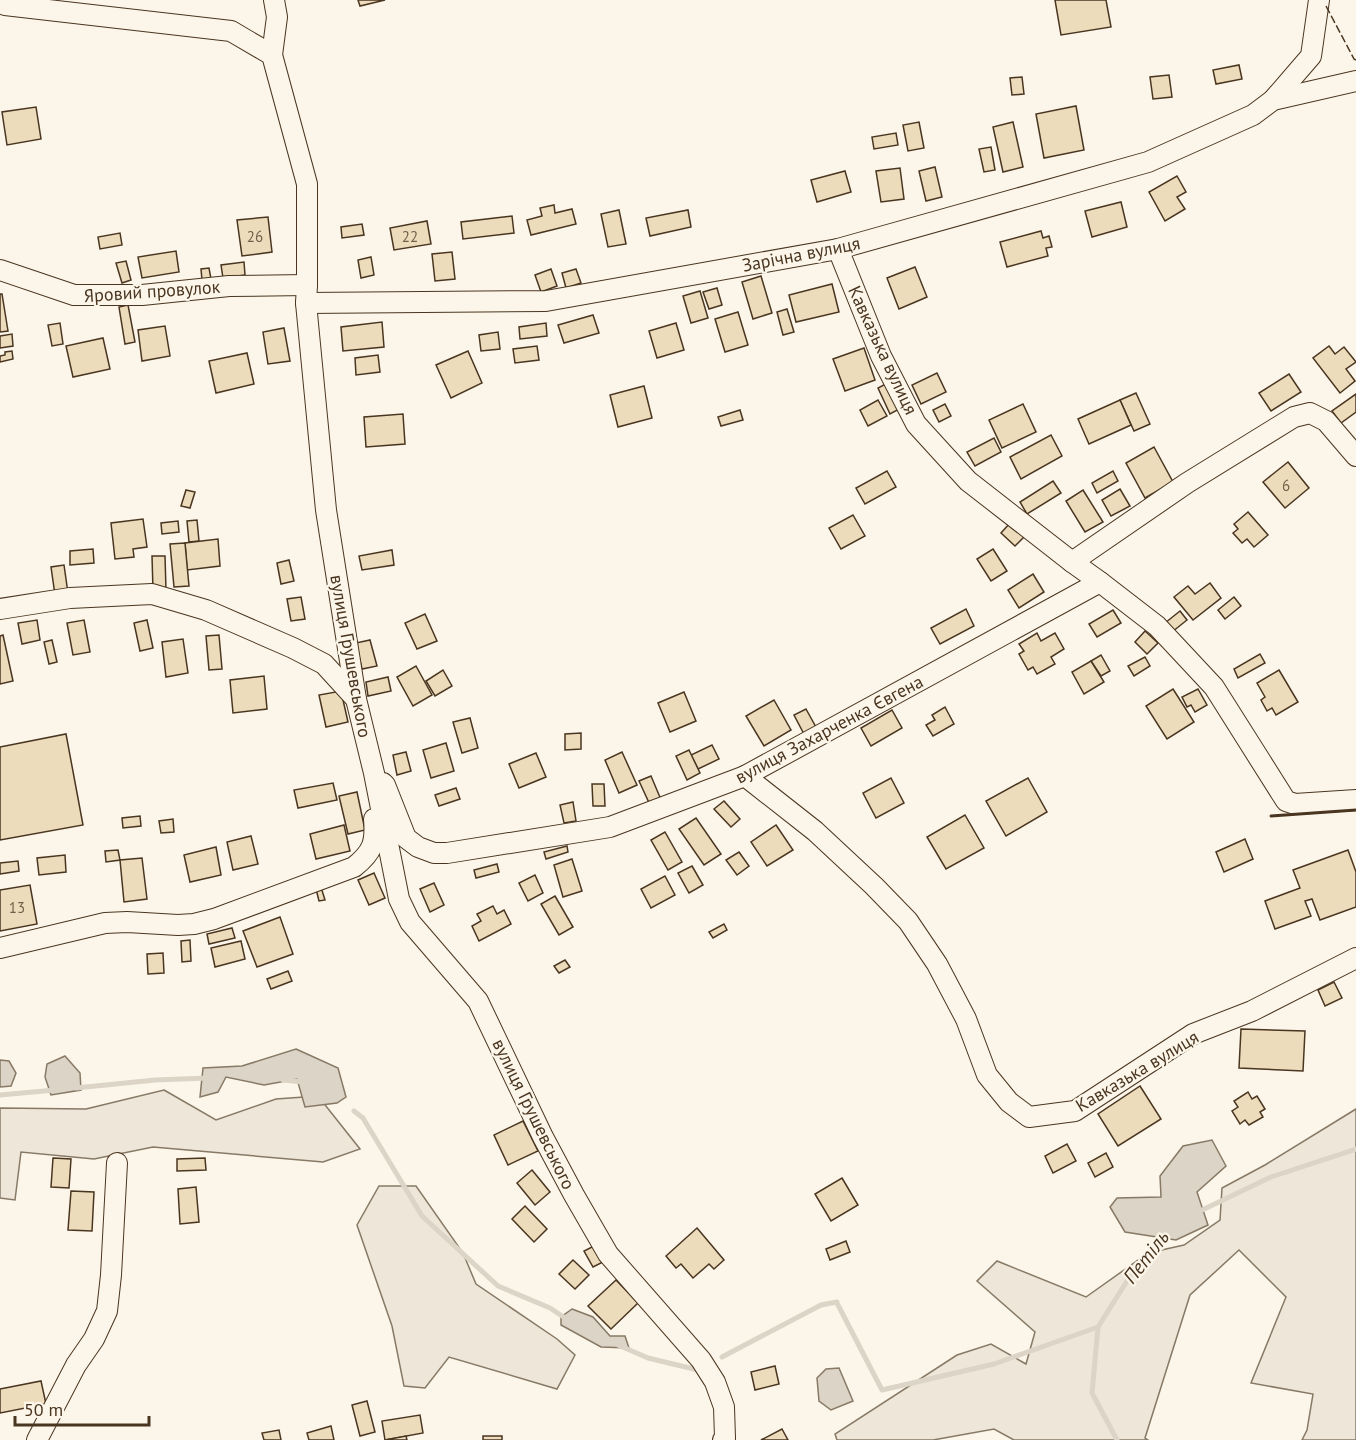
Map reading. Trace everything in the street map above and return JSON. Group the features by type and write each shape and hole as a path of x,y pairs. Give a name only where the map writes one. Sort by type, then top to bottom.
{"street":[{"path":"0,2 5,5 231,31 272,55 277,17 274,0"},
{"name":"Зарічна вулиця","path":"307,294 546,301 838,249 1148,162 1253,115 1273,100 1311,56 1319,0"},
{"name":"вулиця Грушевського","path":"272,55 307,184 307,294 327,510 356,699 374,773 399,899 410,922 478,1000 548,1146 608,1254 701,1360 715,1382 724,1407 725,1438 723,1440"},
{"name":"Зарічна вулиця","path":"1273,100 1356,81"},
{"name":"Кавказька вулиця","path":"838,249 881,356 916,424 968,481 1157,626 1214,687 1286,801 1295,804 1356,800"},
{"name":"Яровий провулок","path":"0,270 74,295 142,295 229,286 307,294"},
{"path":"1072,562 1187,483 1294,417 1310,413 1326,421 1356,456"},
{"name":"вулиця Захарченка Євгена","path":"374,773 385,786 406,838 418,847 434,853 447,853 610,827 745,776 1100,582"},
{"path":"0,609 70,598 152,594 206,610 303,653 324,664 356,699"},
{"path":"0,948 105,923 194,924 214,919 354,867 365,859 373,847 375,833 371,792 374,773"},
{"name":"Кавказька вулиця","path":"745,776 815,831 908,921 937,964 966,1019 987,1075 1009,1102 1029,1117 1075,1111 1193,1034 1252,1011 1356,958"},
{"path":"37,1440 107,1311 117,1163"}],"shaded area":[{"path":"296,1049 338,1068 346,1097 337,1103 305,1107 297,1079 264,1085 226,1077 218,1092 200,1097 203,1068 242,1066"},
{"path":"65,1056 80,1073 81,1090 51,1095 45,1077 47,1064"},
{"path":"0,1060 9,1061 16,1073 11,1086 0,1087"},
{"path":"164,1090 216,1120 276,1099 318,1096 360,1149 323,1162 153,1147 94,1159 21,1152 15,1200 0,1198 0,1108 86,1109"},
{"path":"1356,1109 1356,1440 1302,1440 1307,1430 1313,1394 1251,1383 1286,1297 1239,1250 1190,1295 1145,1438 1148,1440 1014,1440 994,1429 933,1440 837,1440 835,1434 957,1355 991,1344 1026,1364 1035,1332 977,1281 997,1261 1086,1297 1148,1253 1184,1245 1220,1220 1222,1188 1265,1165"},
{"path":"1212,1140 1226,1166 1197,1192 1208,1225 1176,1240 1125,1232 1110,1207 1117,1198 1161,1197 1160,1176 1183,1146"},
{"path":"379,1186 416,1186 463,1253 476,1284 557,1339 575,1355 557,1389 449,1357 425,1388 404,1386 392,1326 357,1225"},
{"path":"572,1309 593,1317 610,1336 625,1336 629,1348 601,1347 561,1325 561,1317"},
{"path":"839,1368 853,1401 831,1410 819,1401 817,1378 826,1369"}],"building":[{"path":"358,0 385,0 360,6"},
{"path":"1055,0 1106,0 1111,27 1061,35"},
{"path":"1239,65 1242,79 1216,84 1213,70"},
{"path":"1169,75 1172,97 1153,99 1150,77"},
{"path":"1022,77 1024,94 1012,95 1010,78"},
{"path":"1076,106 1084,150 1044,158 1036,114"},
{"path":"36,107 41,139 7,145 2,112"},
{"path":"919,122 924,148 908,151 903,125"},
{"path":"1013,122 1023,167 1003,172 993,127"},
{"path":"896,133 898,145 874,149 872,137"},
{"path":"991,147 995,170 984,172 979,149"},
{"path":"935,167 942,197 926,201 919,171"},
{"path":"900,168 904,199 881,202 876,171"},
{"path":"845,171 851,192 817,202 811,180"},
{"path":"1177,176 1186,192 1177,197 1185,209 1165,221 1149,192"},
{"path":"1121,202 1127,227 1092,237 1085,211"},
{"path":"554,205 555,213 572,209 576,224 531,235 527,220 542,216 540,208"},
{"path":"619,210 626,244 608,247 601,214"},
{"path":"688,210 691,227 650,236 646,218"},
{"path":"512,216 514,233 463,239 461,222"},
{"path":"268,217 272,252 242,256 237,220"},
{"path":"427,221 431,244 394,250 390,228"},
{"path":"362,224 364,235 342,238 341,227"},
{"path":"1041,231 1043,238 1049,236 1052,247 1046,248 1048,256 1007,267 1000,242"},
{"path":"120,233 122,245 100,249 98,237"},
{"path":"176,251 179,272 142,278 138,257"},
{"path":"452,252 455,279 435,281 432,254"},
{"path":"371,257 374,275 361,278 358,260"},
{"path":"126,261 131,280 122,283 116,263"},
{"path":"244,262 245,275 223,278 221,265"},
{"path":"915,267 927,297 899,309 887,278"},
{"path":"209,268 211,279 202,280 201,269"},
{"path":"551,269 557,286 541,292 535,275"},
{"path":"576,269 581,283 566,288 562,273"},
{"path":"761,276 772,313 753,319 742,282"},
{"path":"832,284 839,312 796,322 789,295"},
{"path":"717,288 722,305 709,309 703,292"},
{"path":"700,291 708,318 691,323 683,296"},
{"path":"0,294 2,294 8,331 0,332"},
{"path":"128,305 135,342 125,344 119,307"},
{"path":"787,309 794,332 783,335 777,312"},
{"path":"738,312 748,345 725,352 715,319"},
{"path":"593,315 599,333 564,343 558,325"},
{"path":"382,322 384,347 343,351 341,327"},
{"path":"60,323 63,344 52,346 48,325"},
{"path":"546,323 547,336 520,339 519,327"},
{"path":"676,323 684,350 657,358 649,331"},
{"path":"165,326 170,356 142,361 138,330"},
{"path":"284,328 290,361 268,364 263,332"},
{"path":"498,332 500,349 481,351 479,335"},
{"path":"12,334 13,346 0,348 0,336"},
{"path":"103,338 110,369 73,377 66,346"},
{"path":"537,346 539,360 515,363 513,349"},
{"path":"1329,346 1335,354 1344,347 1356,362 1346,369 1355,381 1340,393 1313,358"},
{"path":"864,348 875,380 845,391 833,359"},
{"path":"12,351 13,359 0,362 0,356"},
{"path":"468,351 482,383 451,398 436,365"},
{"path":"247,353 254,384 216,393 209,361"},
{"path":"378,355 380,372 356,375 355,358"},
{"path":"937,373 946,392 921,404 912,385"},
{"path":"1289,374 1301,392 1271,411 1259,393"},
{"path":"891,381 903,407 890,414 878,388"},
{"path":"644,386 652,418 618,427 610,395"},
{"path":"1136,393 1150,424 1134,431 1120,400"},
{"path":"1356,394 1356,412 1341,423 1332,411"},
{"path":"878,400 887,416 868,426 860,410"},
{"path":"1120,400 1131,425 1089,444 1078,419"},
{"path":"945,404 951,416 939,422 933,410"},
{"path":"1023,404 1036,432 1002,448 989,420"},
{"path":"740,410 743,420 721,426 718,417"},
{"path":"403,414 405,444 366,447 364,417"},
{"path":"1051,435 1062,456 1021,479 1010,457"},
{"path":"994,438 1001,452 975,466 967,452"},
{"path":"1154,447 1173,482 1145,498 1126,463"},
{"path":"1288,462 1309,488 1285,508 1263,482"},
{"path":"887,471 896,487 865,504 856,488"},
{"path":"1113,471 1118,481 1097,493 1092,483"},
{"path":"1053,481 1061,493 1027,514 1020,502"},
{"path":"1120,489 1130,506 1111,516 1102,500"},
{"path":"186,490 195,492 190,508 181,506"},
{"path":"1083,490 1103,522 1085,532 1066,501"},
{"path":"1248,512 1268,535 1254,547 1247,539 1242,543 1233,533 1238,529 1234,524"},
{"path":"853,515 865,536 841,549 829,528"},
{"path":"143,519 147,547 133,549 134,557 115,559 111,523"},
{"path":"197,520 199,541 189,542 187,521"},
{"path":"178,521 179,532 162,534 161,523"},
{"path":"1010,523 1024,537 1015,546 1001,533"},
{"path":"218,539 220,566 187,570 185,543"},
{"path":"185,543 189,586 174,587 170,544"},
{"path":"93,549 94,563 70,565 70,551"},
{"path":"993,549 1007,571 991,581 977,559"},
{"path":"392,550 394,565 362,570 359,556"},
{"path":"152,556 165,556 166,590 153,590"},
{"path":"289,560 294,581 281,584 277,563"},
{"path":"64,565 68,593 55,595 51,567"},
{"path":"1033,574 1044,592 1019,608 1008,590"},
{"path":"1210,583 1221,598 1193,620 1174,597 1188,586 1195,594"},
{"path":"301,597 305,619 291,621 287,599"},
{"path":"1234,597 1241,606 1225,619 1218,610"},
{"path":"966,609 974,626 940,644 931,628"},
{"path":"1113,610 1121,623 1097,637 1089,624"},
{"path":"1180,611 1187,620 1172,632 1165,623"},
{"path":"425,614 437,641 417,649 405,623"},
{"path":"37,620 40,640 22,644 18,623"},
{"path":"84,620 90,652 73,655 67,623"},
{"path":"147,620 153,648 140,651 134,623"},
{"path":"1145,631 1158,643 1147,654 1135,642"},
{"path":"1037,633 1041,641 1055,633 1064,649 1051,657 1055,664 1037,674 1033,667 1028,670 1019,654 1024,651 1019,644"},
{"path":"3,635 13,681 0,684 0,636"},
{"path":"219,635 222,669 209,670 206,636"},
{"path":"183,639 188,673 166,677 162,642"},
{"path":"52,640 57,662 49,664 44,642"},
{"path":"370,640 377,666 362,669 356,643"},
{"path":"1260,654 1265,663 1238,678 1234,669"},
{"path":"1101,655 1110,671 1101,676 1091,661"},
{"path":"1145,657 1150,666 1134,676 1128,666"},
{"path":"1091,661 1104,682 1084,694 1072,672"},
{"path":"416,666 432,695 413,706 397,677"},
{"path":"443,670 452,686 435,696 426,681"},
{"path":"1279,670 1298,702 1276,715 1272,708 1267,711 1261,700 1265,697 1257,683"},
{"path":"264,676 267,709 233,713 230,680"},
{"path":"388,677 391,691 368,696 366,682"},
{"path":"1173,689 1194,722 1167,739 1146,706"},
{"path":"1198,689 1207,705 1195,712 1191,705 1187,707 1182,697"},
{"path":"341,691 348,722 326,727 319,695"},
{"path":"684,692 696,721 670,732 658,703"},
{"path":"774,700 791,730 764,746 746,716"},
{"path":"945,707 954,724 933,736 926,725 935,720 932,715"},
{"path":"806,709 817,729 805,736 794,715"},
{"path":"892,710 902,728 871,746 861,728"},
{"path":"470,718 478,748 462,753 453,722"},
{"path":"581,733 581,749 565,750 565,734"},
{"path":"66,734 83,825 0,840 0,747"},
{"path":"446,743 454,771 431,778 423,750"},
{"path":"712,745 719,759 698,769 691,755"},
{"path":"689,750 700,773 687,780 676,756"},
{"path":"406,752 411,771 397,775 393,755"},
{"path":"622,752 637,785 619,793 605,760"},
{"path":"536,753 546,777 519,788 509,764"},
{"path":"651,776 662,802 651,807 639,781"},
{"path":"891,778 904,803 876,818 863,793"},
{"path":"1028,778 1047,812 1006,836 986,801"},
{"path":"333,783 337,800 298,808 294,790"},
{"path":"592,784 604,784 605,806 593,806"},
{"path":"456,788 460,799 439,806 435,795"},
{"path":"357,792 365,830 348,834 339,796"},
{"path":"724,801 740,819 731,827 714,809"},
{"path":"573,802 576,821 564,823 560,805"},
{"path":"965,815 984,848 946,869 927,837"},
{"path":"140,816 141,826 123,828 122,818"},
{"path":"696,818 721,854 704,865 679,829"},
{"path":"173,819 174,832 161,833 159,821"},
{"path":"344,825 350,851 316,859 310,834"},
{"path":"776,825 793,850 767,866 751,842"},
{"path":"665,832 682,862 668,870 651,840"},
{"path":"251,836 258,864 233,870 227,842"},
{"path":"1245,839 1253,859 1224,872 1216,852"},
{"path":"567,846 568,852 546,859 544,852"},
{"path":"216,847 221,875 190,882 184,855"},
{"path":"118,850 120,860 106,862 105,851"},
{"path":"1348,850 1356,872 1356,907 1320,920 1312,899 1305,901 1311,916 1275,929 1265,901 1300,888 1293,870"},
{"path":"739,852 749,866 737,875 726,860"},
{"path":"65,855 66,872 39,875 37,858"},
{"path":"142,858 147,899 124,902 120,860"},
{"path":"572,859 582,891 563,897 554,865"},
{"path":"18,861 19,871 0,874 0,863"},
{"path":"497,864 499,872 476,878 474,870"},
{"path":"692,866 703,885 689,893 678,873"},
{"path":"374,873 385,898 369,905 358,880"},
{"path":"535,875 543,893 528,901 519,883"},
{"path":"665,876 675,895 651,908 641,889"},
{"path":"434,883 444,905 430,912 420,889"},
{"path":"320,884 325,900 319,901 315,885"},
{"path":"30,885 37,924 0,931 0,890"},
{"path":"555,896 573,927 559,935 541,904"},
{"path":"493,906 497,914 504,910 511,924 479,941 472,926 481,921 477,914"},
{"path":"280,917 293,954 257,967 243,931"},
{"path":"724,924 727,930 713,938 709,932"},
{"path":"232,928 235,938 209,944 207,934"},
{"path":"190,940 191,961 182,962 181,941"},
{"path":"241,941 245,959 215,967 211,948"},
{"path":"163,953 164,973 148,974 147,954"},
{"path":"565,960 570,967 559,973 554,966"},
{"path":"288,971 292,981 271,989 267,979"},
{"path":"1334,982 1342,998 1325,1006 1318,990"},
{"path":"1241,1029 1305,1031 1303,1071 1239,1068"},
{"path":"1140,1086 1161,1119 1118,1146 1098,1114"},
{"path":"1248,1092 1252,1099 1257,1096 1265,1109 1260,1112 1263,1117 1249,1125 1245,1120 1240,1124 1232,1111 1238,1107 1234,1101"},
{"path":"523,1121 538,1151 508,1165 494,1135"},
{"path":"1067,1144 1076,1161 1053,1173 1045,1156"},
{"path":"1106,1153 1113,1167 1095,1177 1088,1163"},
{"path":"53,1158 71,1159 69,1188 51,1187"},
{"path":"205,1158 206,1170 177,1171 177,1159"},
{"path":"532,1170 550,1192 535,1205 517,1183"},
{"path":"842,1178 858,1205 831,1221 815,1194"},
{"path":"196,1187 199,1222 180,1224 178,1189"},
{"path":"71,1191 94,1192 92,1231 68,1230"},
{"path":"525,1206 547,1229 534,1242 512,1219"},
{"path":"697,1228 724,1260 714,1269 709,1264 693,1278 681,1264 676,1268 666,1256"},
{"path":"846,1241 850,1252 830,1260 826,1249"},
{"path":"596,1245 605,1261 593,1267 584,1251"},
{"path":"573,1260 589,1275 575,1289 559,1274"},
{"path":"616,1280 638,1303 611,1329 588,1306"},
{"path":"775,1366 779,1384 755,1390 751,1372"},
{"path":"41,1381 46,1404 0,1413 0,1389"},
{"path":"367,1401 375,1432 360,1436 352,1405"},
{"path":"420,1415 423,1433 385,1440 382,1421"},
{"path":"331,1426 334,1440 309,1440 307,1433"},
{"path":"782,1429 788,1440 761,1440"},
{"path":"279,1430 281,1440 264,1440 262,1433"},
{"path":"406,1436 407,1440 385,1440"},
{"path":"483,1436 502,1436 502,1440 483,1440"}],"waterway":[{"path":"76,1088 155,1080 208,1078"},
{"path":"283,1080 303,1082"},
{"path":"0,1095 55,1090"},
{"path":"354,1111 363,1118 422,1216 498,1286 550,1308 568,1320"},
{"name":"Петіль","path":"1196,1213 1271,1177 1356,1149"},
{"name":"Петіль","path":"1117,1440 1092,1393 1098,1327 1127,1281 1164,1234"},
{"path":"722,1357 821,1305 837,1302"},
{"path":"838,1305 882,1390 994,1364 1098,1327"},
{"path":"618,1345 648,1358 698,1370"}],"fence":[{"path":"1326,6 1356,60"}],"wall":[{"path":"1271,816 1356,810"}]}
